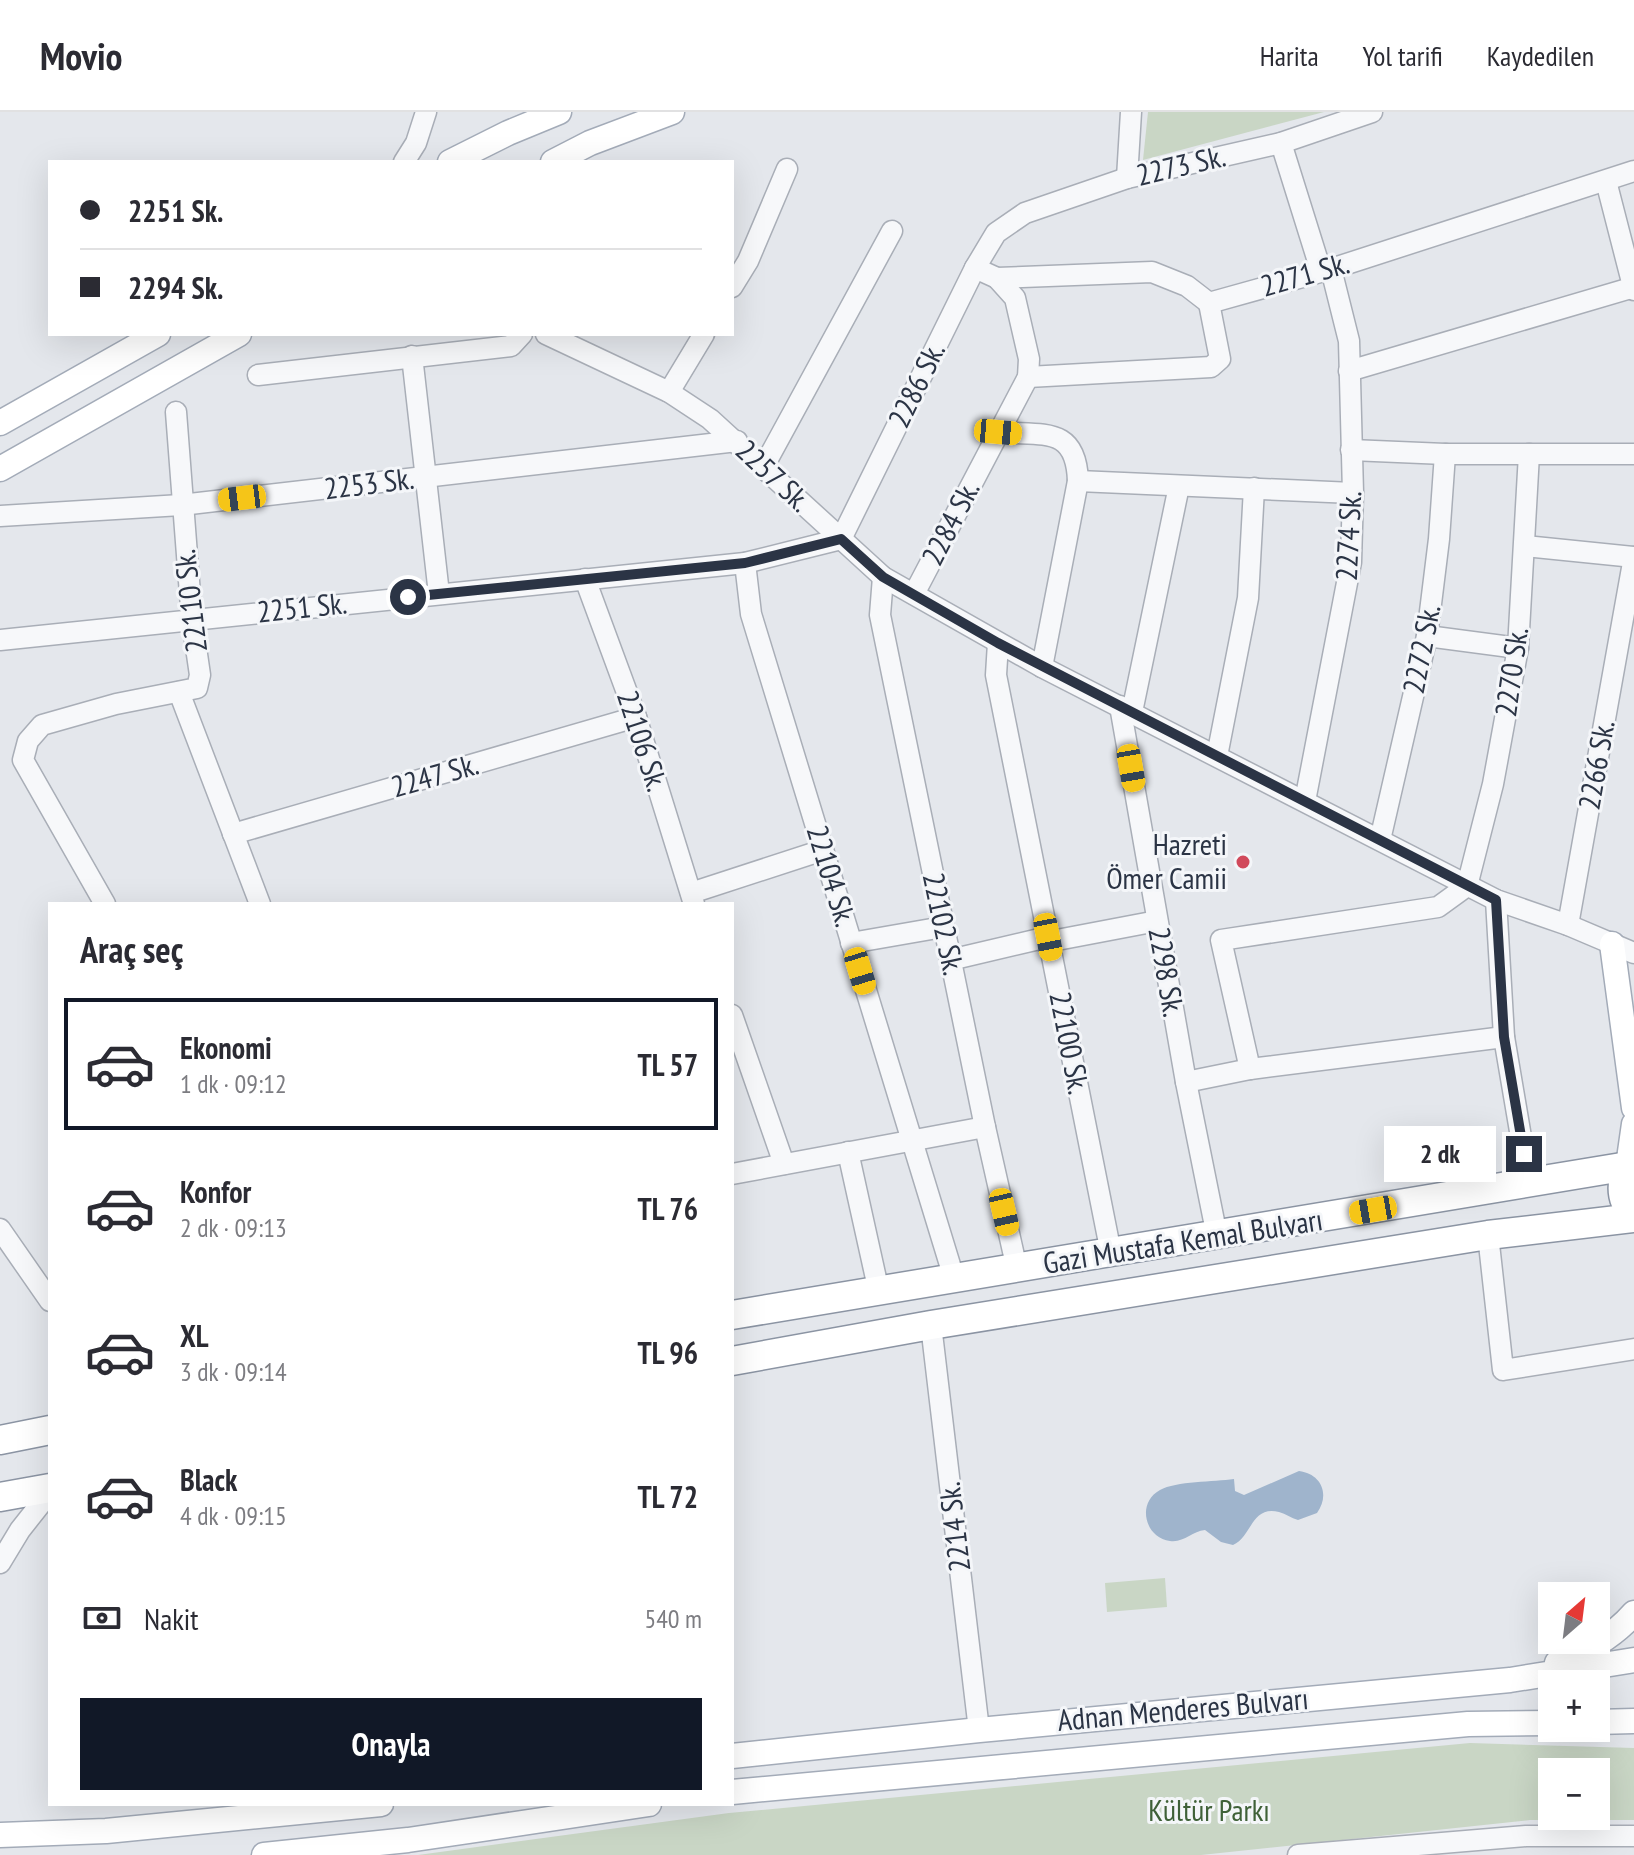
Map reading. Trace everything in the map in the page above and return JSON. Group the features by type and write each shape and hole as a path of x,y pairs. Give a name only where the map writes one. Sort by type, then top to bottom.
{"highway":[{"name":"Gazi Mustafa Kemal Bulvarı","path":"734,1315 1631,1166"},
{"path":"1631,1166 1623,1177 1623,1196 1634,1217"},
{"name":"Gazi Mustafa Kemal Bulvarı","path":"734,1361 931,1325 1488,1235 1634,1217"},
{"path":"9,1438 48,1430"},
{"path":"0,1497 48,1490"}],"main road":[{"path":"454,160 559,112"},
{"path":"557,160 590,143 672,112"},
{"path":"0,423 154,336"},
{"path":"0,469 235,336"},
{"path":"1623,948 1634,1108"},
{"path":"1631,1166 1634,1124"},
{"path":"1510,1680 1581,1653 1619,1630 1634,1613"},
{"name":"Adnan Menderes Bulvarı","path":"734,1756 1510,1680 1634,1660"},
{"path":"1610,1722 1634,1721"},
{"name":"Adnan Menderes Bulvarı","path":"734,1792 1468,1724 1538,1723"},
{"path":"0,1835 106,1831 361,1806"},
{"path":"264,1855 408,1840 636,1806"}],"street":[{"path":"405,160 416,143 426,112"},
{"path":"1127,178 1131,112"},
{"name":"2273 Sk.","path":"996,233 1025,213 1127,178 1281,143 1364,113"},
{"name":"2274 Sk.","path":"1281,143 1349,341 1353,493 1351,562 1305,801"},
{"path":"734,284 748,261 787,169"},
{"name":"2271 Sk.","path":"1209,303 1326,270 1634,171"},
{"path":"1349,371 1634,288 1606,181"},
{"path":"764,466 892,231"},
{"name":"2286 Sk.","path":"841,539 975,268 996,233"},
{"path":"975,268 997,278 1015,298 1029,359 1028,377 1211,367 1220,359 1209,303 1187,286 1152,272 997,278"},
{"path":"258,375 511,346 520,336"},
{"path":"669,392 703,336"},
{"name":"2257 Sk.","path":"572,339 669,392 710,419 883,577 1042,667 1467,886 1623,948"},
{"path":"412,356 439,594"},
{"name":"2284 Sk.","path":"914,594 1028,377"},
{"name":"22110 Sk.","path":"176,412 181,505 200,675 197,688 179,692 259,902"},
{"path":"998,432 1057,437 1072,447 1077,462 1078,481 1042,667"},
{"name":"2253 Sk.","path":"0,516 181,505 737,441"},
{"path":"1351,450 1445,454 1634,454"},
{"name":"2272 Sk.","path":"1380,840 1427,636 1445,454"},
{"name":"2270 Sk.","path":"1467,886 1493,784 1518,648 1529,454"},
{"path":"1078,481 1353,493"},
{"path":"1126,709 1179,486"},
{"path":"1217,756 1248,598 1254,488"},
{"name":"2251 Sk.","path":"0,640 745,563 841,539"},
{"path":"1525,546 1634,557"},
{"name":"2266 Sk.","path":"1568,925 1634,557"},
{"name":"22104 Sk.","path":"745,563 751,614 954,1278"},
{"name":"22102 Sk.","path":"883,577 880,615 1017,1269"},
{"name":"22106 Sk.","path":"585,579 636,717 692,899"},
{"path":"1427,636 1518,648"},
{"name":"22100 Sk.","path":"998,643 996,675 1111,1253"},
{"path":"104,902 23,760 28,741 42,725 116,704 179,692"},
{"name":"2298 Sk.","path":"1126,709 1157,921 1217,1236"},
{"name":"2247 Sk.","path":"233,834 636,717"},
{"path":"692,899 823,850"},
{"path":"1250,1069 1221,940 1438,907 1467,886"},
{"path":"1496,900 1504,1037 1529,1184"},
{"path":"950,960 1048,937 1057,940 1157,921"},
{"path":"851,943 943,927"},
{"path":"734,1021 784,1164"},
{"path":"1186,1082 1250,1069 1504,1037"},
{"path":"734,1174 985,1127"},
{"path":"848,1152 879,1292"},
{"path":"0,1229 48,1298"},
{"path":"1488,1235 1503,1370 1634,1349"},
{"name":"2214 Sk.","path":"931,1325 979,1730"},
{"path":"9,1438 48,1417"},
{"path":"0,1563 48,1493"},
{"path":"1298,1855 1526,1836 1634,1836"}],"green space":[{"path":"1148,112 1324,112 1143,160"},
{"path":"1165,1578 1167,1607 1107,1612 1105,1583"},
{"name":"Kültür Parkı","path":"1470,1743 1634,1748 1634,1820 1610,1820 1610,1758 1538,1758 1538,1820 1201,1855 418,1855 729,1813"}],"water":[{"path":"1299,1471 1313,1476 1322,1486 1323,1499 1317,1513 1298,1520 1279,1512 1263,1513 1233,1545 1221,1542 1205,1530 1170,1541 1155,1534 1147,1519 1148,1503 1167,1487 1234,1479 1235,1491 1244,1495"}],"place":[{"name":"Hazreti Ömer Camii","path":"1243,862"}],"route":[{"path":"408,597 745,563 841,539 883,577 998,643 1496,900 1504,1037 1524,1154"}]}
